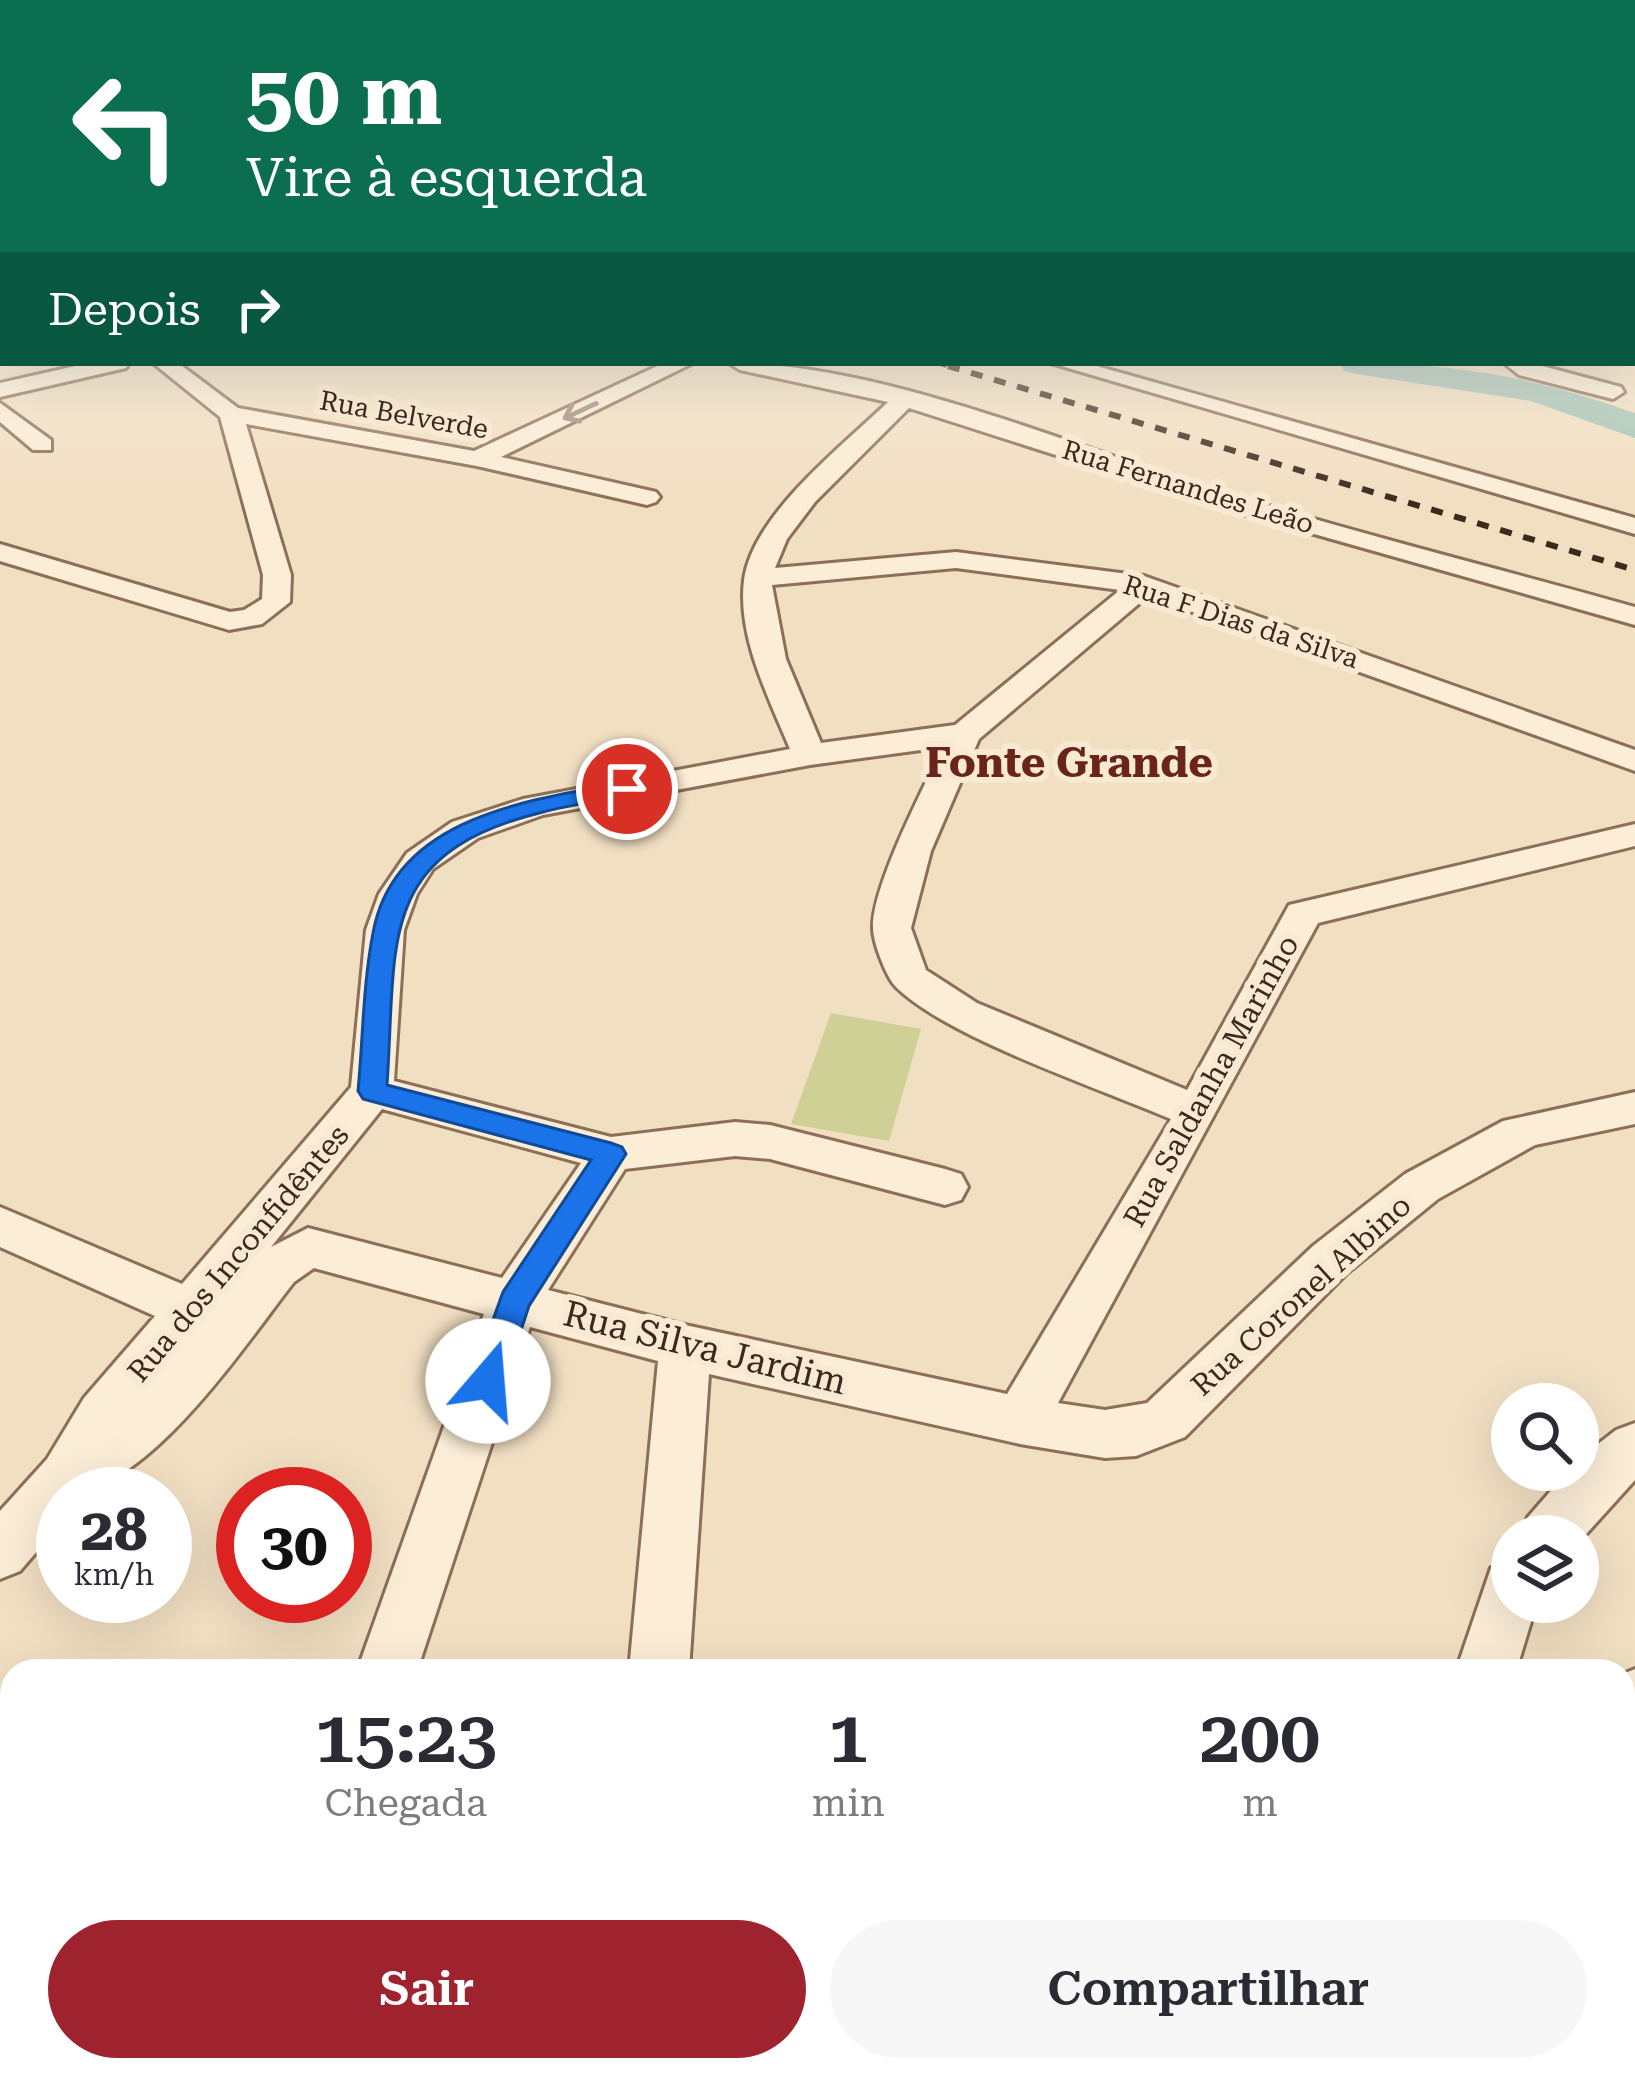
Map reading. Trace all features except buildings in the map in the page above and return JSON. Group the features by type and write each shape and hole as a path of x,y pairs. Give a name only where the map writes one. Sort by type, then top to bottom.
{"street":[{"path":"0,390 105,366"},
{"name":"Rua Belverde","path":"168,366 231,414 477,459 647,497"},
{"path":"477,459 676,366"},
{"name":"Rua Fernandes Leão","path":"754,366 905,399 1224,501 1635,616"},
{"path":"1073,366 1635,526"},
{"path":"1520,366 1613,392"},
{"path":"810,755 771,663 760,578 763,558 803,501 905,399"},
{"path":"0,410 42,446"},
{"path":"0,552 229,621 251,618 276,602 277,575 231,414"},
{"name":"Rua F Dias da Silva","path":"760,578 956,560 1144,585 1635,761"},
{"path":"1144,585 965,734 914,851 892,928 909,977 962,1012 1197,1112"},
{"path":"945,1187 770,1142 735,1138 611,1154 373,1091 386,930 398,894 420,861 466,830 536,806 810,755 965,734"},
{"name":"Rua Saldanha Marinho","path":"1020,1420 1197,1112 1303,914 1635,836"},
{"name":"Rua dos Inconfidêntes","path":"72,1467 104,1415 373,1091"},
{"name":"Rua Coronel Albino","path":"1105,1434 1136,1432 1166,1420 1332,1259 1415,1190 1520,1132 1635,1108"},
{"path":"391,1659 514,1301 611,1154"},
{"path":"0,1226 192,1310"},
{"name":"Rua Silva Jardim","path":"81,1467 153,1420 277,1268 308,1247 685,1347 1105,1434"},
{"path":"660,1659 685,1347"},
{"path":"1566,1515 1599,1476 1635,1447"},
{"name":"Rua dos Inconfidêntes","path":"0,1552 36,1511"},
{"path":"1490,1659 1501,1623"}],"green space":[{"path":"831,1013 921,1029 889,1141 791,1124"}],"waterway":[{"path":"1376,366 1538,391 1635,426"}],"railway":[{"path":"948,366 1635,570"},
{"path":"948,366 958,369"}],"district":[{"name":"Fonte Grande","path":"1069,762"}],"route":[{"path":"488,1381 514,1301 611,1154 373,1091 386,930 406,877 420,861 466,830 536,806 627,789"}]}
